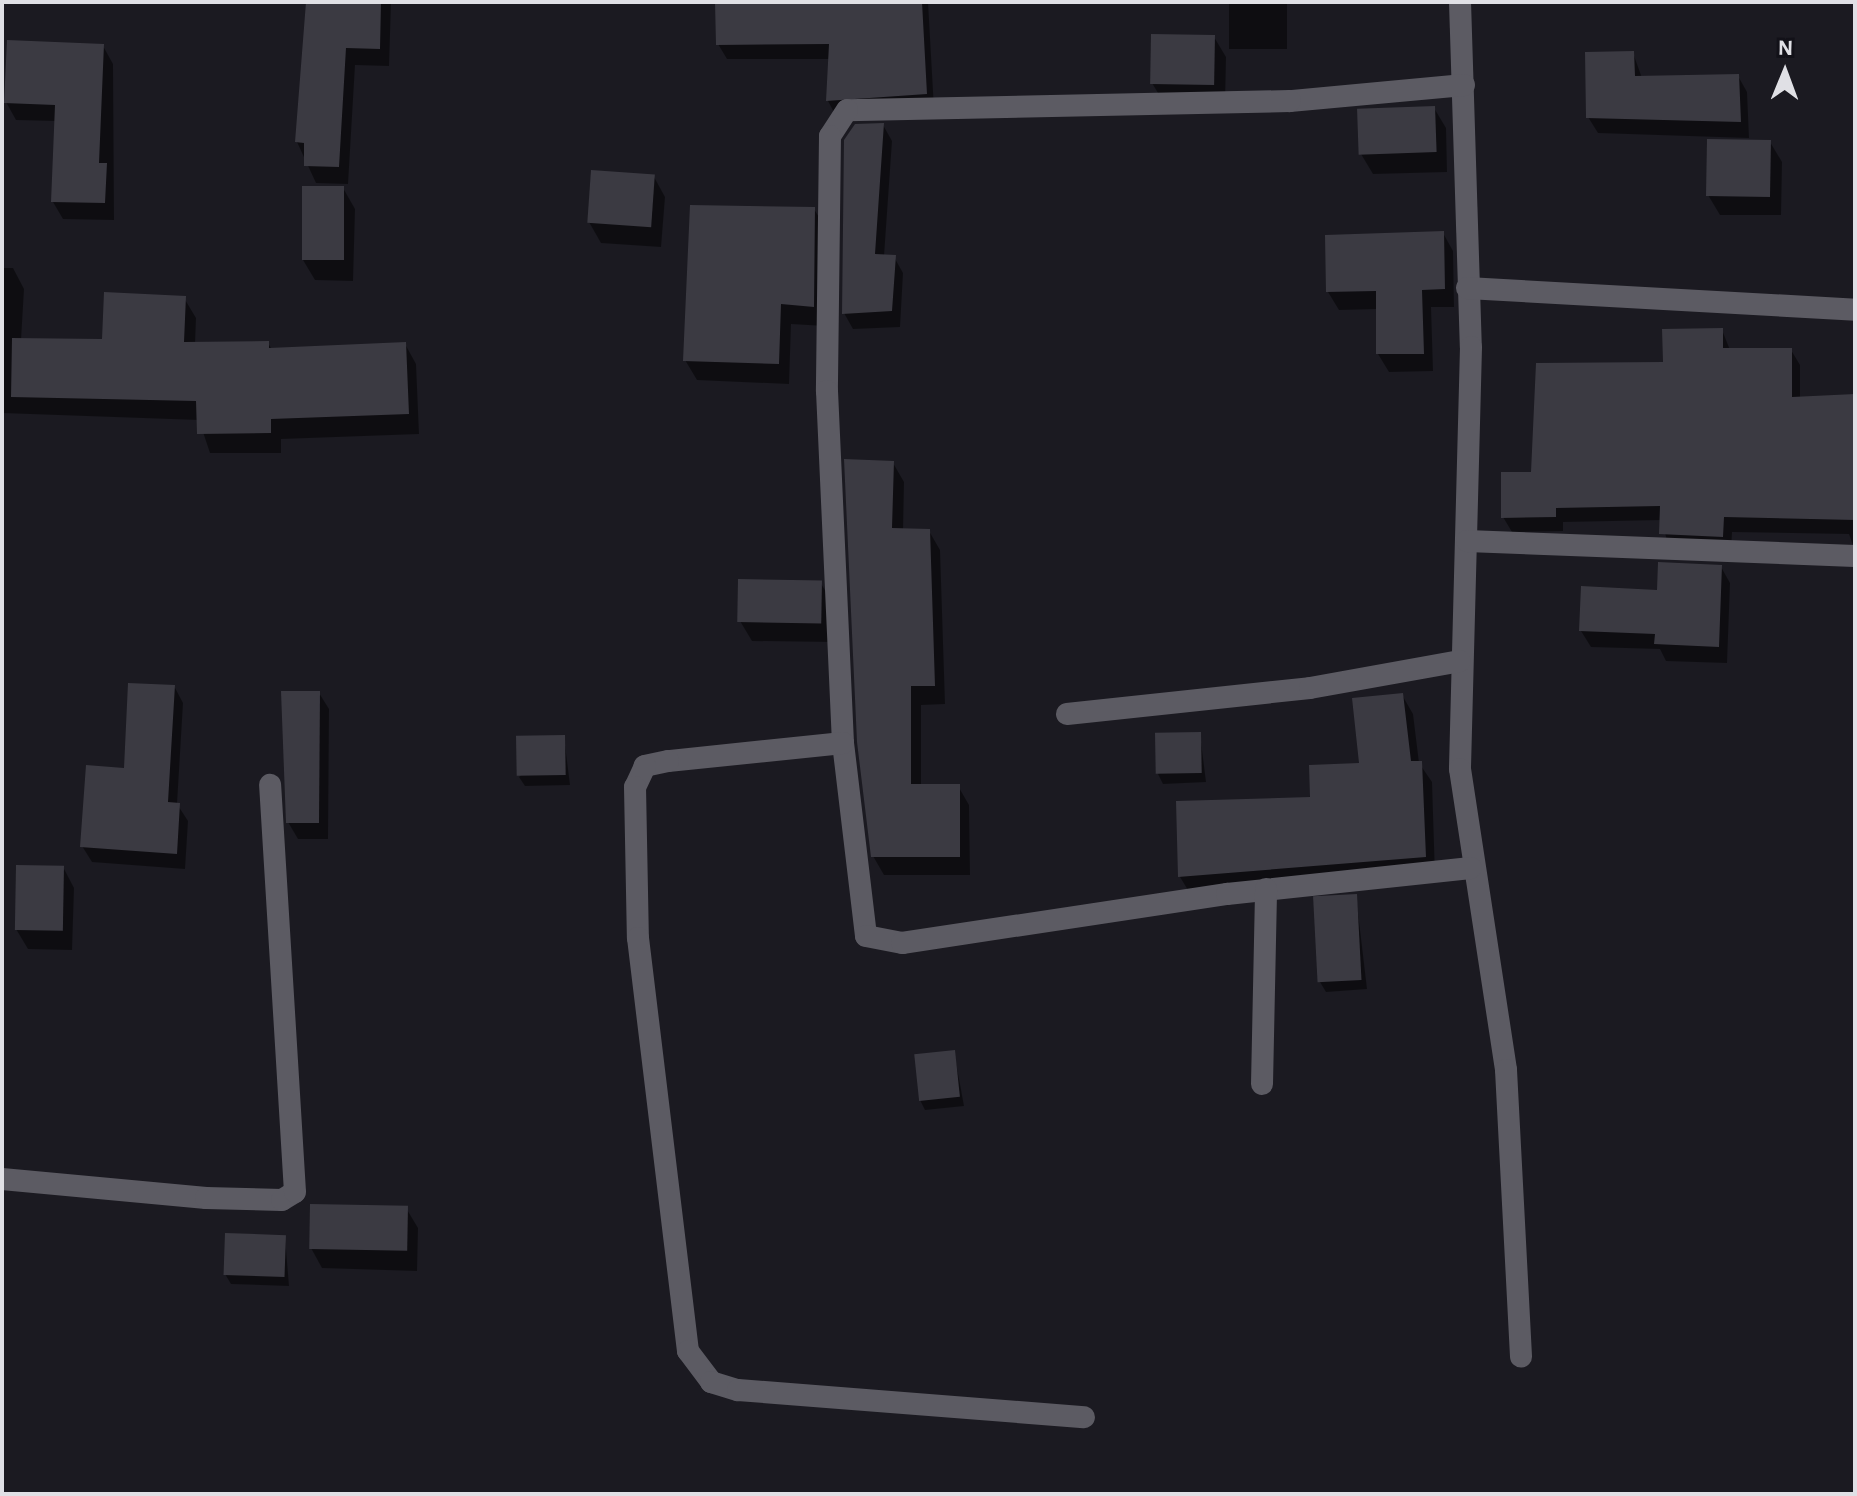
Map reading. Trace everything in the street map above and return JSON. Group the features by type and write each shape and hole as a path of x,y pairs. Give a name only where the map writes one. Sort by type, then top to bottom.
{"street":[{"path":"1460,2 1467,288 1467,541 1460,661 1460,769 1471,868 1506,1070 1521,1357"},
{"path":"1464,85 1290,101 875,106 834,120 827,391 843,743 859,922 880,943 1266,889 1471,868"},
{"path":"1467,288 1855,310"},
{"path":"1467,541 1855,556"},
{"path":"1067,714 1310,688 1460,661"},
{"path":"843,743 668,761 645,766 635,787 638,938 688,1351 711,1382 738,1390 1084,1417"},
{"path":"2,1179 206,1198 282,1200 295,1192 270,785"},
{"path":"1262,1084 1266,889"}],"building":[{"path":"306,2 381,2 380,49 346,48 339,167 304,166 304,143 295,142"},
{"path":"715,2 922,2 927,94 826,101 829,44 716,45"},
{"path":"1151,34 1215,35 1214,85 1150,84"},
{"path":"7,40 104,44 99,163 107,163 105,203 51,202 55,105 4,103"},
{"path":"1634,51 1635,76 1739,74 1741,122 1586,118 1585,52"},
{"path":"1435,106 1437,152 1359,155 1357,109"},
{"path":"884,123 875,254 896,255 892,311 842,314 844,140 855,124"},
{"path":"1707,139 1771,140 1770,197 1706,196"},
{"path":"591,170 655,174 651,227 587,223"},
{"path":"302,186 344,186 344,260 302,260"},
{"path":"690,205 815,207 814,307 781,304 779,364 683,361"},
{"path":"1444,231 1445,289 1422,290 1424,354 1376,354 1376,291 1326,292 1325,235"},
{"path":"104,292 186,296 184,342 269,341 269,348 406,342 409,414 271,419 271,433 197,434 196,401 11,397 12,338 102,339"},
{"path":"1723,328 1723,348 1792,348 1792,397 1855,394 1855,520 1724,517 1723,537 1659,534 1660,506 1556,508 1556,517 1501,518 1501,472 1531,472 1536,363 1663,362 1662,329"},
{"path":"844,459 894,461 892,528 930,529 935,686 911,686 911,784 960,784 960,857 871,857 857,742"},
{"path":"1658,562 1722,565 1719,647 1654,644 1655,634 1579,631 1581,586 1657,590"},
{"path":"738,579 822,580 821,623 737,622"},
{"path":"128,683 175,685 168,802 180,803 177,854 80,847 86,765 124,768"},
{"path":"281,691 320,691 319,823 286,823"},
{"path":"1403,693 1411,761 1422,761 1426,857 1178,877 1176,801 1310,797 1309,765 1359,763 1352,698"},
{"path":"1201,732 1202,773 1156,774 1155,733"},
{"path":"565,735 566,775 517,776 516,736"},
{"path":"16,865 64,866 63,931 15,930"},
{"path":"1357,894 1362,980 1318,982 1313,896"},
{"path":"955,1050 960,1097 919,1101 914,1054"},
{"path":"310,1204 408,1206 407,1251 309,1249"},
{"path":"225,1233 286,1235 284,1277 224,1275"}]}
